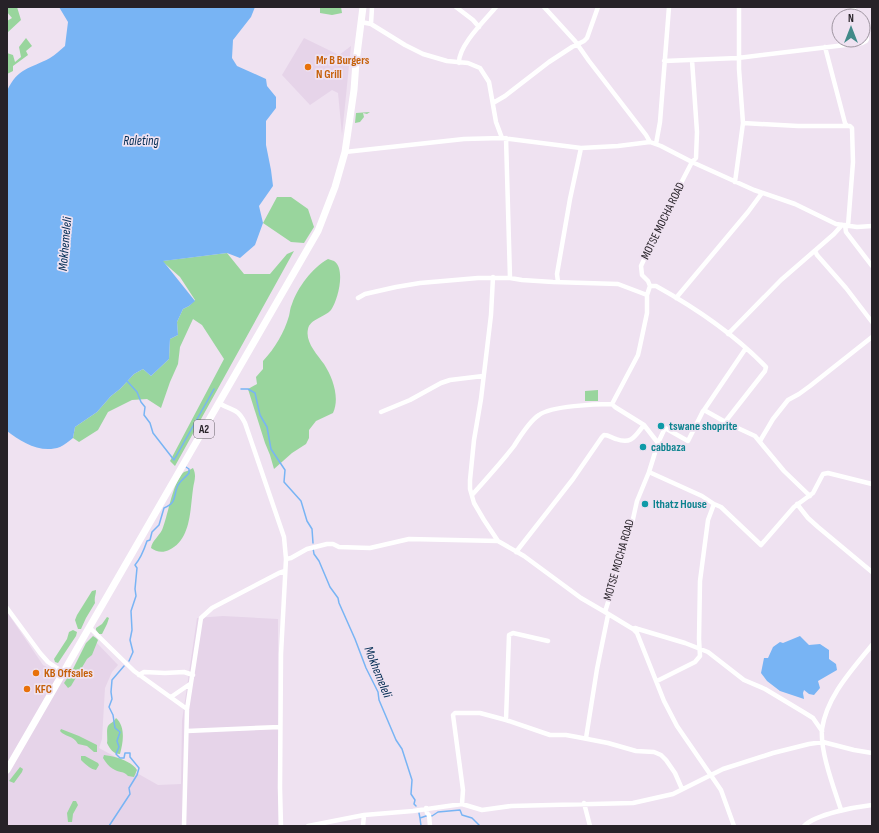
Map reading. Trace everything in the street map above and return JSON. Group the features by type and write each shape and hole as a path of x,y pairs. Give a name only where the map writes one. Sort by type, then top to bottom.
{"main road":[{"name":"A2","path":"7,770 318,231 335,187 345,152 354,90 363,7"}],"street":[{"path":"371,24 372,7"},
{"path":"456,7 473,20 479,27"},
{"path":"459,63 463,50 479,27 496,7"},
{"path":"544,7 570,35 650,142"},
{"path":"493,103 505,96 549,62 584,41 587,38 598,7"},
{"path":"656,144 660,122 669,7"},
{"path":"735,182 743,124 738,58 739,7"},
{"path":"361,22 371,24 423,54 447,61 468,63 480,68 489,82 496,122 504,138 510,278"},
{"path":"664,61 738,58 831,46"},
{"path":"825,47 847,126"},
{"path":"692,60 697,132 696,158 692,162"},
{"path":"743,124 850,126 852,128 853,162 845,225 846,232 872,266"},
{"path":"345,152 464,139 504,138 581,148 650,142 735,182 795,204 836,224 872,226"},
{"path":"558,282 557,274 570,199 581,148"},
{"name":"MOTSE MOCHA ROAD","path":"650,286 648,281 642,275 641,266 666,212 692,162"},
{"path":"676,298 748,212 762,193"},
{"path":"728,334 781,280 845,225"},
{"path":"815,251 872,322"},
{"path":"493,278 491,315 470,480 472,495 478,511 498,541 524,556 582,598 607,614 586,738"},
{"path":"358,298 365,294 420,282 493,278 618,284 647,295"},
{"path":"612,404 613,399 638,355 647,313 647,295 650,286 656,286 699,312 746,348 766,369 725,422"},
{"path":"760,442 773,419 788,400 799,394 872,337"},
{"path":"472,495 538,415 547,411 612,404 644,425 658,443 665,428 688,441 703,411 746,348"},
{"path":"381,412 410,400 441,383 450,380 483,376"},
{"path":"219,403 234,409 240,414 245,423 284,537 286,559 282,627 280,727 281,826"},
{"path":"704,410 725,422 752,434 784,471 810,496"},
{"path":"516,552 573,479 604,435 620,441 630,441 644,425"},
{"name":"MOTSE MOCHA ROAD","path":"658,443 650,472 637,501 606,604 607,614 633,629 635,628 700,649 714,657 744,680 765,689 813,718 822,731"},
{"path":"650,472 720,506 761,545 797,504 810,496 821,476 825,473 872,484"},
{"path":"657,681 695,662 700,656 698,639 700,581 708,520 711,508 714,504"},
{"path":"797,504 808,518 872,572"},
{"path":"286,559 291,558 307,549 327,544 333,544 339,547 370,548 409,539 498,541"},
{"path":"184,826 187,708 201,618 212,608 285,571"},
{"path":"7,608 32,643 48,662 63,672"},
{"path":"89,627 139,675 187,708"},
{"path":"633,629 639,639 664,701 676,726 721,790 734,826"},
{"path":"506,720 509,635 513,633 548,642"},
{"path":"841,810 827,766 822,731 824,720 832,700 845,679 872,645"},
{"path":"139,675 144,672 184,672 193,675"},
{"path":"171,697 190,684"},
{"path":"462,804 463,790 454,714 480,713 506,720 550,736 566,735 586,738 636,751 661,754 675,773 682,789"},
{"path":"187,731 280,727"},
{"path":"308,826 364,815 413,811 462,804 482,810 511,806 584,803 633,803 668,795 723,769 808,744 823,742 872,753"},
{"path":"584,803 590,826"},
{"path":"804,826 810,822 841,810 872,805"},
{"path":"426,808 430,826"},
{"path":"363,826 364,815"}],"shaded area":[{"path":"304,38 339,55 351,46 342,135 338,93 332,90 310,105 282,75"},
{"path":"7,612 43,665 69,678 94,640 118,665 112,672 105,688 102,739 99,748 136,768 135,772 158,785 181,784 182,721 197,618 223,616 278,619 278,826 7,826"}],"green space":[{"path":"7,7 17,7 21,20 7,33 7,21 12,18 7,12"},
{"path":"320,7 341,7 342,13 332,15 320,13"},
{"path":"26,38 32,46 26,51 28,55 13,66 13,71 7,74 7,53 13,55 15,62 21,57 19,47"},
{"path":"370,112 367,114 363,113 364,117 360,122 355,123 356,113"},
{"path":"277,197 291,197 308,209 314,227 304,243 291,242 263,223"},
{"path":"294,251 175,466 170,461 224,359 202,325 193,319 180,347 178,364 161,408 147,399 132,400 108,412 98,430 79,442 73,438 75,427 97,412 134,374 143,369 151,376 169,359 170,339 178,335 177,322 183,309 195,300 180,277 162,261 227,253 244,274 270,274 287,254"},
{"path":"328,259 334,261 338,265 340,271 340,285 331,310 315,320 309,326 308,339 324,364 333,382 336,395 335,407 333,413 316,421 309,430 309,438 306,444 292,453 274,469 248,389 257,384 256,377 263,369 263,361 282,334 291,306 306,278 316,267"},
{"path":"598,390 598,401 585,401 585,391"},
{"path":"193,468 195,478 190,515 182,539 167,551 160,552 155,550 151,548 162,530 177,482 184,472"},
{"path":"96,590 95,603 81,629 78,629 75,620 77,615 92,591"},
{"path":"107,617 109,618 107,624 102,634 99,634 96,628 102,624"},
{"path":"73,630 77,632 76,636 58,663 55,662 54,659 67,639 69,632"},
{"path":"93,636 98,640 92,655 87,659 71,686 68,688 64,683 72,671 86,643"},
{"path":"116,718 121,726 123,735 120,754 112,751 107,743 108,726"},
{"path":"61,729 97,745 97,752 94,752 87,746 78,744 74,739 62,733 60,731"},
{"path":"104,755 118,758 131,764 137,770 134,777 128,776 125,773 111,768 103,758"},
{"path":"81,756 85,756 98,763 99,765 96,770 84,763 81,760"},
{"path":"20,767 23,769 22,772 14,783 9,781"},
{"path":"73,801 76,801 78,805 73,814 72,822 68,822 67,813"}],"water":[{"name":"Raleting","path":"59,7 255,7 251,17 233,40 232,58 237,66 266,79 267,86 276,97 276,108 266,121 266,145 273,186 259,206 263,223 255,245 240,258 227,253 163,261 195,301 183,309 177,322 178,335 170,339 169,359 151,376 143,369 134,374 97,412 75,427 73,438 60,447 46,449 25,443 7,431 7,91 11,83 20,73 50,58 65,46 68,22"},
{"path":"800,636 809,645 820,644 829,650 829,659 836,664 837,670 818,681 820,688 814,695 809,694 804,690 804,699 780,691 767,681 761,673 764,658 768,658 773,647 780,642 783,643"}],"waterway":[{"name":"Mokhemeleli","path":"127,381 137,392 145,407 144,415 150,423 153,433 174,460 214,389"},
{"name":"Mokhemeleli","path":"241,389 248,389 255,393 260,415 267,427 271,449 285,470 284,482 301,501 307,521 312,529 313,543"},
{"path":"129,661 133,652 130,640 132,630 131,611 136,596 135,589 137,568 135,565 139,560 147,541 150,540 152,532 159,525 164,508 173,501 178,485 189,473 189,469 186,467"},
{"name":"Mokhemeleli","path":"313,548 314,554 319,561 330,587 338,598 366,668 378,692 379,700 396,740 402,749 412,780 411,794 415,800 414,804 416,806"},
{"path":"109,826 130,794 129,788 137,775 139,768 130,757 130,753 125,753 124,758 120,758 116,754 119,747 117,741 120,732 115,728 113,715 109,707 112,699 112,680 124,666"},
{"name":"Mokhemeleli","path":"419,813 420,818 429,815 432,816 438,812 460,810 462,815 472,818 480,826"},
{"path":"420,818 421,826"}],"place":[{"name":"Mr B Burgers N Grill","path":"308,67"},
{"name":"tswane shoprite","path":"661,426"},
{"name":"cabbaza","path":"643,447"},
{"name":"Ithatz House","path":"645,504"},
{"name":"KB Offsales","path":"36,673"},
{"name":"KFC","path":"27,689"}]}
